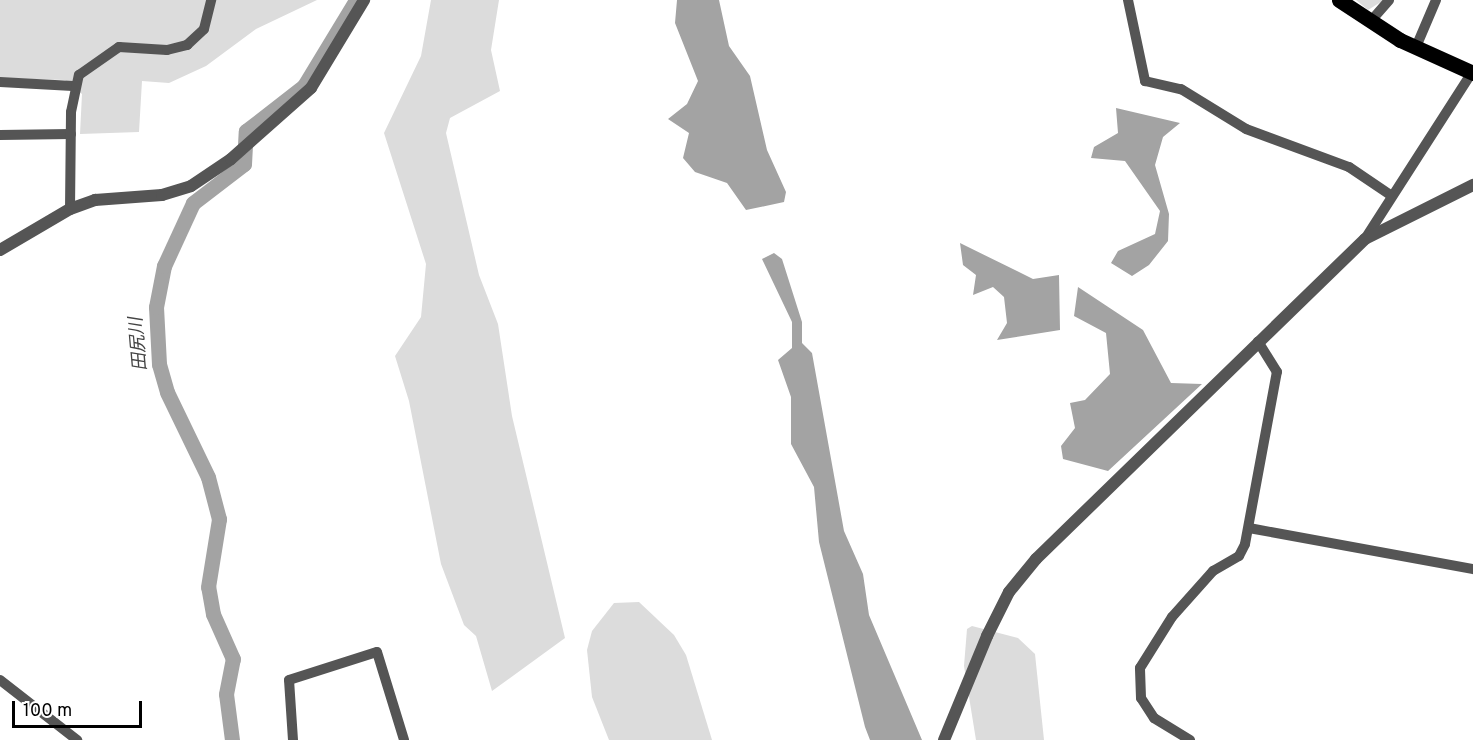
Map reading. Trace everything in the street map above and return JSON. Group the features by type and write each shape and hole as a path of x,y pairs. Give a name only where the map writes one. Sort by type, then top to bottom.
{"main road":[{"path":"1339,0 1370,22 1416,47 1473,72"}],"street":[{"path":"70,209 74,86 96,60 119,47 167,50 197,39 211,0"},
{"path":"0,250 70,209 95,200 162,195 190,186 231,159 311,88 364,0"},
{"path":"1128,0 1145,81 1181,89 1246,129 1349,167 1389,194"},
{"path":"1370,22 1389,0"},
{"path":"1416,47 1436,0"},
{"path":"1365,239 1389,194 1473,72"},
{"path":"0,82 74,86"},
{"path":"0,135 71,134"},
{"path":"944,740 987,636 1023,573 1365,239 1473,184"},
{"path":"1190,740 1154,718 1141,698 1140,668 1150,645 1200,583 1242,552 1249,528 1277,372 1258,342"},
{"path":"1249,528 1473,569"},
{"path":"293,740 289,680 377,652 404,740"},
{"path":"0,680 77,740"}],"shaded area":[{"path":"0,0 317,0 256,29 206,66 169,83 142,81 139,132 80,134 82,94 65,80 0,78"},
{"path":"431,0 499,0 491,50 500,91 450,118 446,133 479,275 498,324 512,416 565,638 492,691 476,636 464,625 441,564 409,401 395,356 421,317 426,264 384,133 421,56"},
{"path":"677,0 719,0 729,46 750,76 767,150 786,192 784,202 746,210 727,183 695,172 683,158 689,133 668,119 687,104 698,81 675,23"},
{"path":"1356,0 1384,0 1368,10"},
{"path":"1116,108 1180,123 1163,137 1155,165 1169,214 1168,241 1149,265 1132,276 1111,263 1118,251 1155,234 1160,211 1125,161 1091,158 1094,147 1118,133"},
{"path":"960,243 1033,279 1059,275 1060,330 997,340 1007,323 1004,297 993,287 973,295 976,275 963,265"},
{"path":"774,253 782,259 802,322 802,343 812,353 844,531 863,574 869,615 922,740 870,740 865,727 819,542 814,487 791,444 791,397 778,360 792,348 792,322 762,259"},
{"path":"1078,287 1143,330 1171,383 1202,384 1108,471 1063,459 1061,446 1075,428 1070,403 1085,400 1110,374 1106,333 1074,316"},
{"path":"639,602 674,635 686,655 712,740 609,740 592,697 587,650 592,631 614,603"},
{"path":"972,626 1018,638 1035,654 1044,740 976,740 964,666 967,629"}],"waterway":[{"name":"田尻川","path":"232,740 226,694 233,659 213,614 208,587 219,519 208,477 167,392 159,364 156,307 164,266 193,203 244,164 246,131 304,86 356,0"}]}
